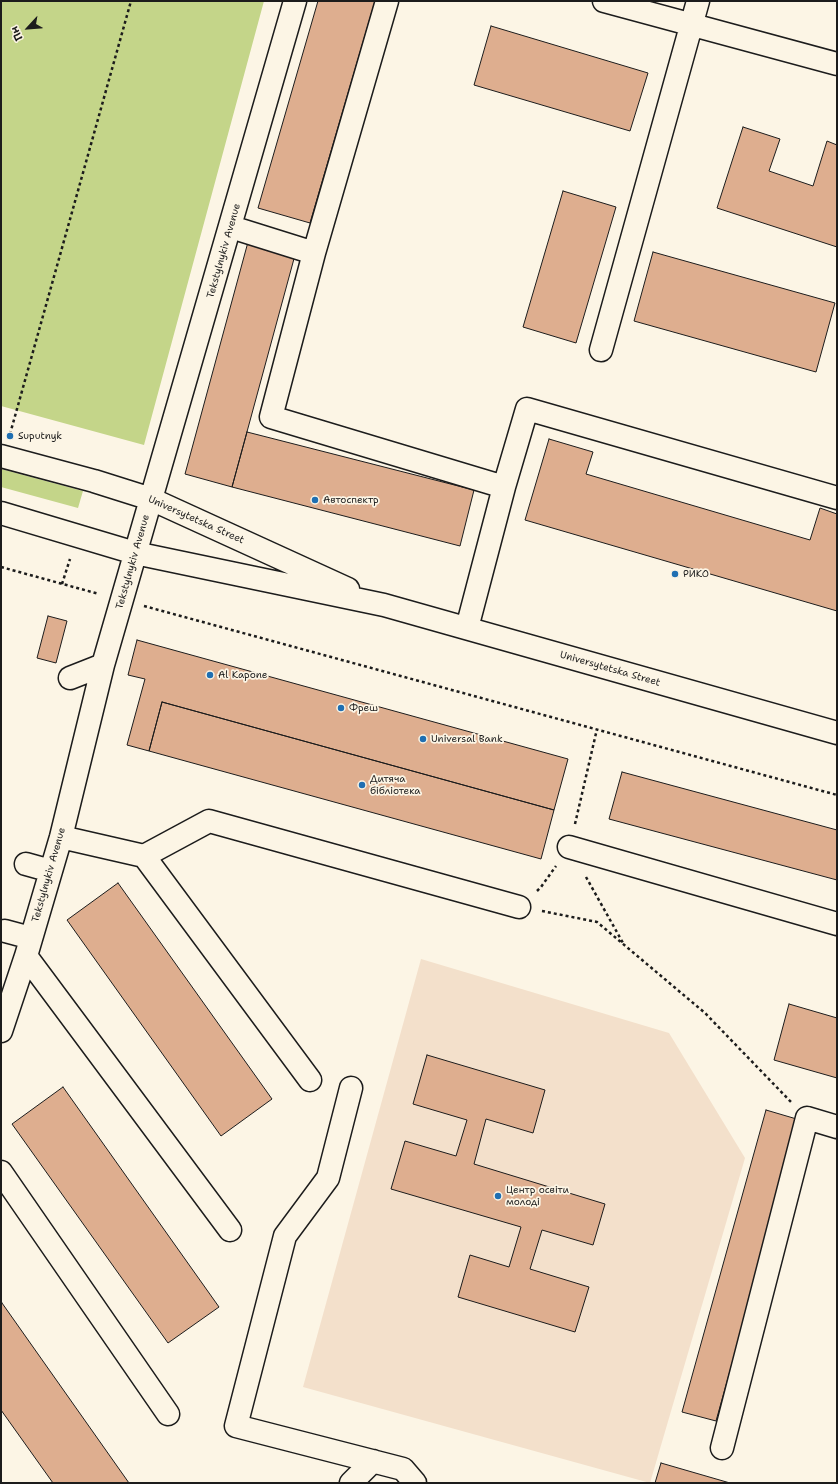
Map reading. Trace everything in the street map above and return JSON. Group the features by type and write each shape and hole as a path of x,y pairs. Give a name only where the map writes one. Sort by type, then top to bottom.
{"street":[{"name":"Tekstylnykiv Avenue","path":"1,1031 8,984 28,947 61,837 103,665 295,1"},
{"path":"387,1 314,253 271,417 504,487"},
{"path":"604,1 837,64"},
{"path":"601,350 698,1"},
{"path":"230,227 314,253"},
{"path":"467,628 504,487 527,409 837,498"},
{"name":"Universytetska Street","path":"1,456 94,481 151,499 384,605"},
{"name":"Universytetska Street","path":"1,513 135,553 384,605 837,733"},
{"path":"70,678 103,665"},
{"path":"144,856 209,821 519,907"},
{"path":"61,837 144,856 310,1080"},
{"path":"569,847 837,924"},
{"path":"26,864 51,871"},
{"path":"5,931 28,947 230,1230"},
{"path":"351,1088 328,1178 285,1236 236,1426 403,1469 415,1483"},
{"path":"722,1448 806,1118 837,1127"},
{"path":"1,1172 168,1414"},
{"path":"352,1483 373,1461"}],"path":[{"path":"10,436 131,1"},
{"path":"1,567 837,795"},
{"path":"519,907 541,887 569,847 597,729"},
{"path":"569,847 624,945"},
{"path":"519,907 597,922 705,1013 806,1118"}],"shaded area":[{"path":"421,959 669,1033 745,1158 650,1483 303,1387"}],"green space":[{"path":"1,1 264,1 144,445 1,406"},
{"path":"1,469 83,491 78,508 1,487"}],"building":[{"path":"318,1 375,1 310,223 258,208"},
{"path":"491,26 648,73 630,131 474,85"},
{"path":"743,127 780,139 769,171 813,186 827,141 837,145 837,247 717,208"},
{"path":"563,191 616,207 576,343 523,327"},
{"path":"248,242 295,255 232,487 185,474"},
{"path":"653,252 835,303 816,372 634,321"},
{"path":"247,432 474,490 460,546 232,487"},
{"path":"549,439 593,452 586,474 810,540 820,508 837,514 837,611 525,520"},
{"path":"48,616 67,621 56,663 37,658"},
{"path":"137,640 568,759 554,810 162,702 149,751 127,745 145,679 128,675"},
{"path":"162,702 554,810 541,859 149,751"},
{"path":"622,772 837,830 837,880 609,819"},
{"path":"118,883 272,1099 221,1136 67,920"},
{"path":"789,1004 837,1018 837,1078 774,1060"},
{"name":"Центр освіти молоді","path":"427,1055 545,1090 533,1133 486,1119 474,1164 605,1204 593,1245 542,1230 530,1269 589,1287 575,1332 458,1297 470,1255 509,1267 521,1227 391,1189 405,1141 456,1156 467,1120 413,1104"},
{"path":"63,1087 219,1307 168,1343 12,1124"},
{"path":"766,1110 800,1120 716,1421 682,1412"},
{"path":"2,1303 129,1483 53,1483 1,1410"},
{"path":"661,1463 730,1483 655,1483"}],"place":[{"name":"Suputnyk","path":"10,436"},
{"name":"Автоспектр","path":"315,500"},
{"name":"РИКО","path":"675,574"},
{"name":"Al Kapone","path":"210,675"},
{"name":"Фреш","path":"341,708"},
{"name":"Universal Bank","path":"423,739"},
{"name":"Дитяча бібліотека","path":"362,785"},
{"name":"Центр освіти молоді","path":"498,1196"}]}
